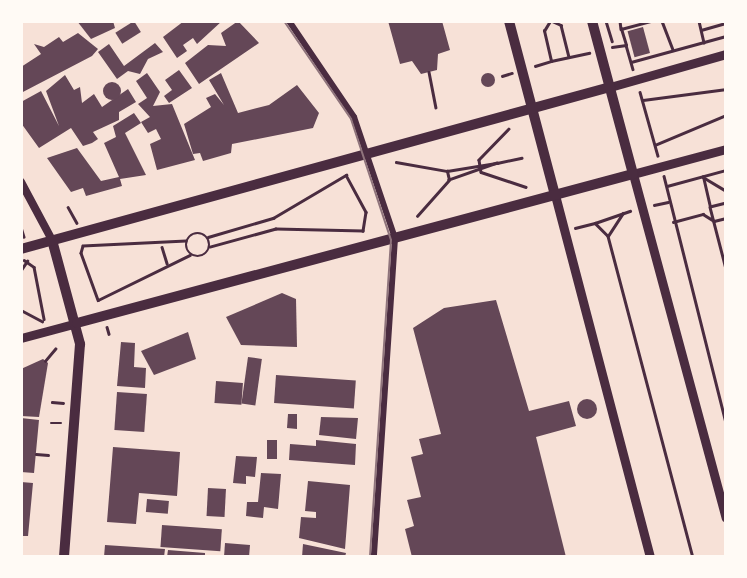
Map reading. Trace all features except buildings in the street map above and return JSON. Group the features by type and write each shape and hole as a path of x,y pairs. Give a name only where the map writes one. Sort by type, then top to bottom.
{"main road":[{"path":"509,21 650,557"},
{"path":"592,21 726,518"},
{"path":"21,249 726,54"},
{"path":"21,338 726,149"},
{"path":"52,240 76,323 80,362 64,557"}],"street":[{"path":"289,21 348,106 368,152 395,238 374,557"},
{"path":"21,182 52,240"}],"path":[{"path":"551,61 544,31 551,21 561,25 569,57"},
{"path":"606,21 613,47"},
{"path":"620,21 662,166 673,222 726,423"},
{"path":"621,29 651,21"},
{"path":"662,21 673,51"},
{"path":"699,21 705,42"},
{"path":"701,30 726,23"},
{"path":"631,62 726,36"},
{"path":"502,76 551,61 626,45"},
{"path":"429,72 436,107"},
{"path":"642,100 726,89"},
{"path":"655,145 726,115"},
{"path":"479,163 509,129"},
{"path":"396,162 447,171 479,163 497,163 521,158"},
{"path":"479,163 481,172"},
{"path":"417,216 449,180 481,172 497,163"},
{"path":"667,186 726,170"},
{"path":"447,171 449,180"},
{"path":"481,172 527,187"},
{"path":"346,175 356,184 367,222 363,232 276,229 210,247 202,257 190,255 167,262 98,300 81,253 90,246 162,247 186,241 197,233 208,237 273,219 346,175"},
{"path":"703,177 726,191"},
{"path":"703,177 726,269"},
{"path":"710,208 726,203"},
{"path":"608,236 623,213"},
{"path":"673,222 703,214 714,221 726,218"},
{"path":"273,219 276,229"},
{"path":"575,228 594,223 608,236 692,557"},
{"path":"208,237 210,247"},
{"path":"186,241 190,255"},
{"path":"720,244 726,243"},
{"path":"162,247 167,262"},
{"path":"21,261 34,267 46,317 21,310"},
{"path":"45,361 55,349"},
{"path":"52,402 63,403"},
{"path":"36,454 48,455"}],"tram line":[{"path":"284,21 351,119 391,240 370,557"}]}
